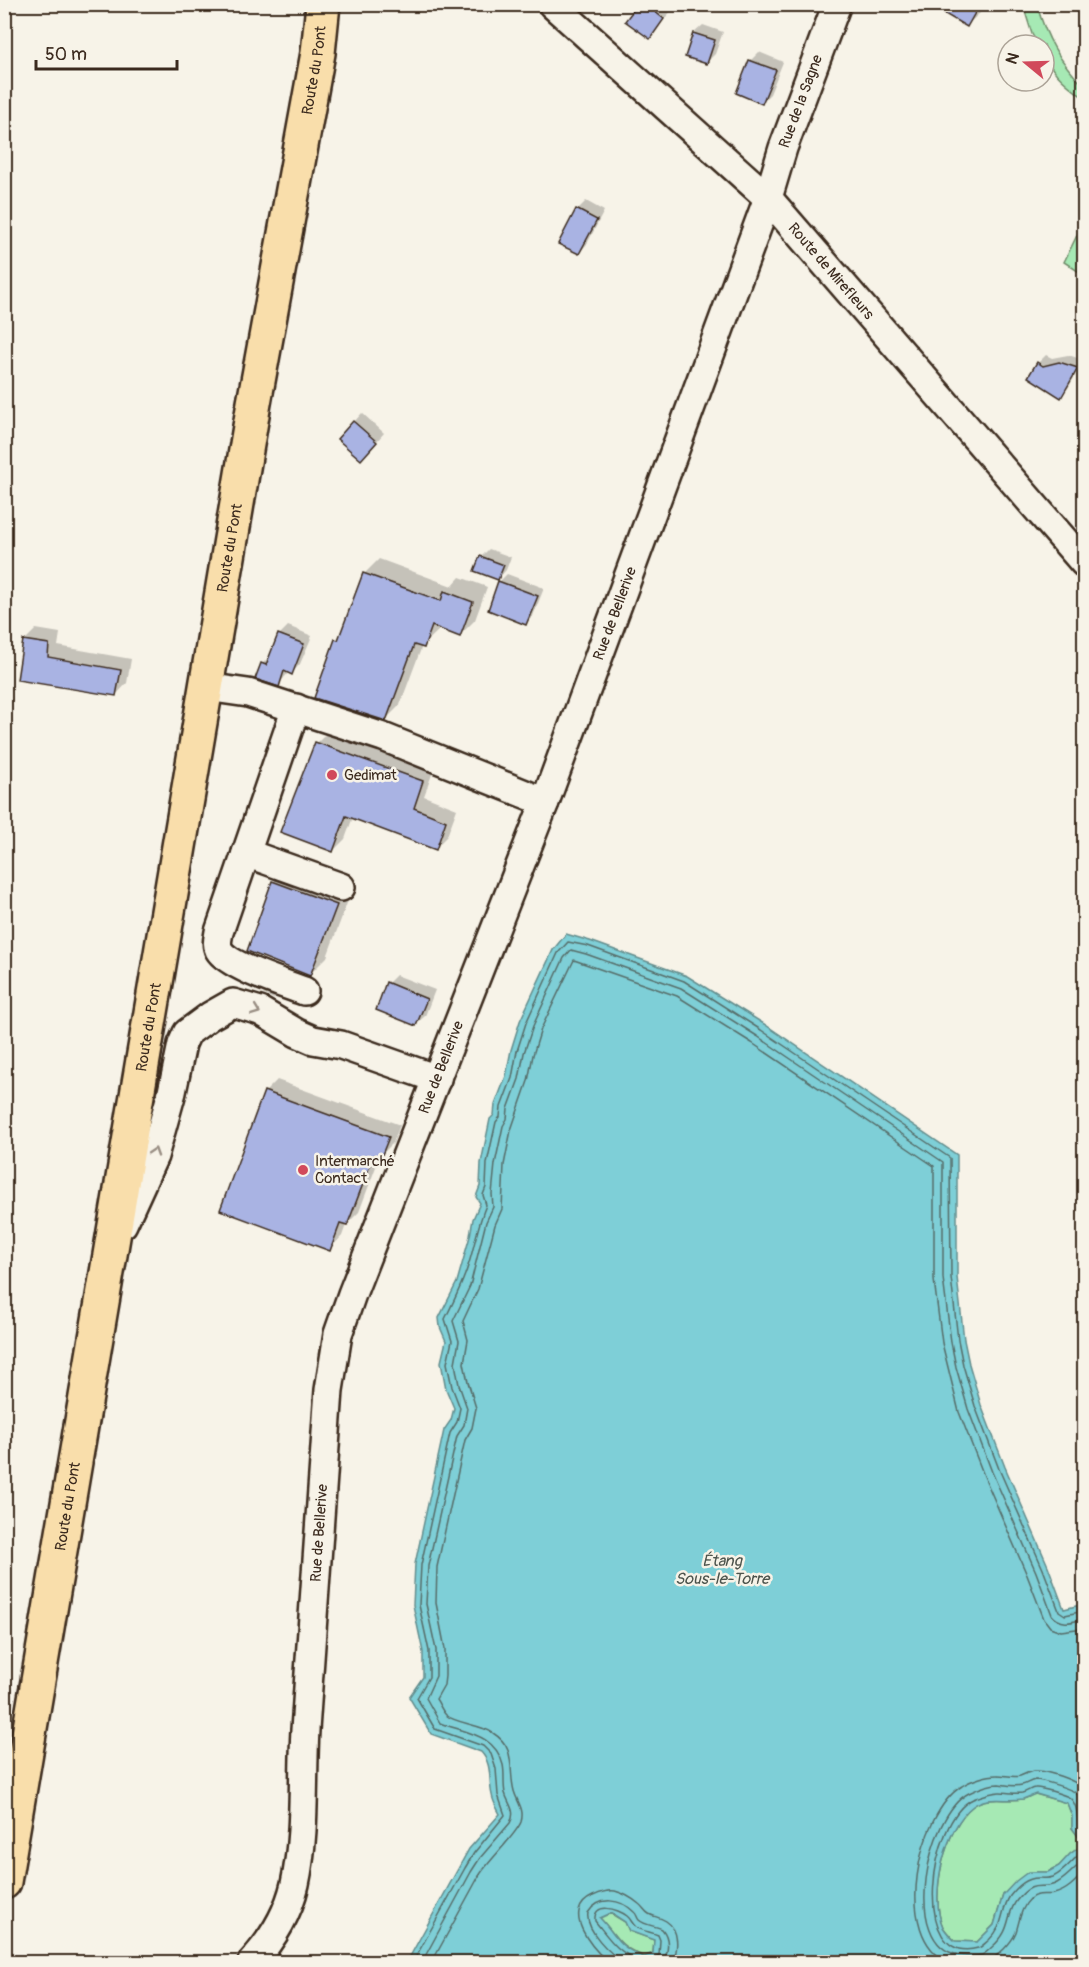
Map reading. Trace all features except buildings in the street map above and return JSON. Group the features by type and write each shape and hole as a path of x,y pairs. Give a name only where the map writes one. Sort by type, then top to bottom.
{"main road":[{"name":"Route du Pont","path":"4,1882 206,687 318,53 323,4"},
{"name":"Route du Pont","path":"295,174 340,45 346,4"}],"street":[{"name":"Route de Mirefleurs","path":"552,4 768,198 1084,563"},
{"name":"Rue de la Sagne","path":"768,198 783,148 837,4"},
{"name":"Rue de Bellerive","path":"252,1962 273,1937 288,1905 302,1836 302,1771 329,1390 339,1334 352,1294 545,802 768,198"},
{"path":"206,687 248,693 296,708 427,753 545,802"},
{"path":"296,708 217,943 219,951 245,968 304,991"},
{"path":"246,853 341,887"},
{"path":"113,1244 154,1155 172,1092 182,1044 187,1033 233,1003 260,1011 297,1033 314,1040 341,1045 437,1079"}],"green space":[{"path":"1023,5 1037,5 1047,33 1032,33"},
{"path":"1056,50 1084,86 1084,98 1064,82 1056,73"},
{"path":"1084,221 1084,275 1064,262"},
{"path":"1035,1794 1067,1803 1072,1816 1072,1828 1081,1840 1081,1846 1059,1866 1048,1872 1037,1872 1003,1895 994,1925 977,1942 955,1941 943,1927 938,1898 942,1863 955,1829 963,1816 979,1803 991,1800 1017,1800"},
{"path":"610,1913 625,1922 629,1931 654,1940 653,1953 645,1957 635,1953 618,1940 599,1917"}],"water":[{"name":"Étang Sous-le-Torre","path":"566,934 687,976 764,1024 957,1155 957,1277 969,1364 981,1405 1005,1467 1064,1609 1084,1604 1084,1962 407,1962 469,1849 500,1814 493,1798 490,1772 485,1757 481,1752 431,1734 409,1697 423,1677 423,1652 413,1605 415,1564 444,1430 451,1420 454,1408 446,1389 441,1362 446,1341 439,1318 457,1282 473,1219 480,1203 476,1197 480,1186 481,1163 490,1119 494,1115 495,1105 506,1076 511,1050 520,1021 553,950","holes":["1036,1794 1067,1803 1072,1816 1072,1828 1081,1840 1081,1846 1059,1866 1048,1872 1028,1872 1016,1881 1003,1895 994,1925 977,1942 955,1941 943,1927 938,1898 942,1863 955,1829 963,1816 979,1803 991,1800 1017,1800","611,1913 625,1922 629,1931 654,1940 653,1953 644,1957 623,1945 600,1918"]}],"place":[{"name":"Gedimat","path":"332,775"},
{"name":"Intermarché Contact","path":"303,1170"}]}
